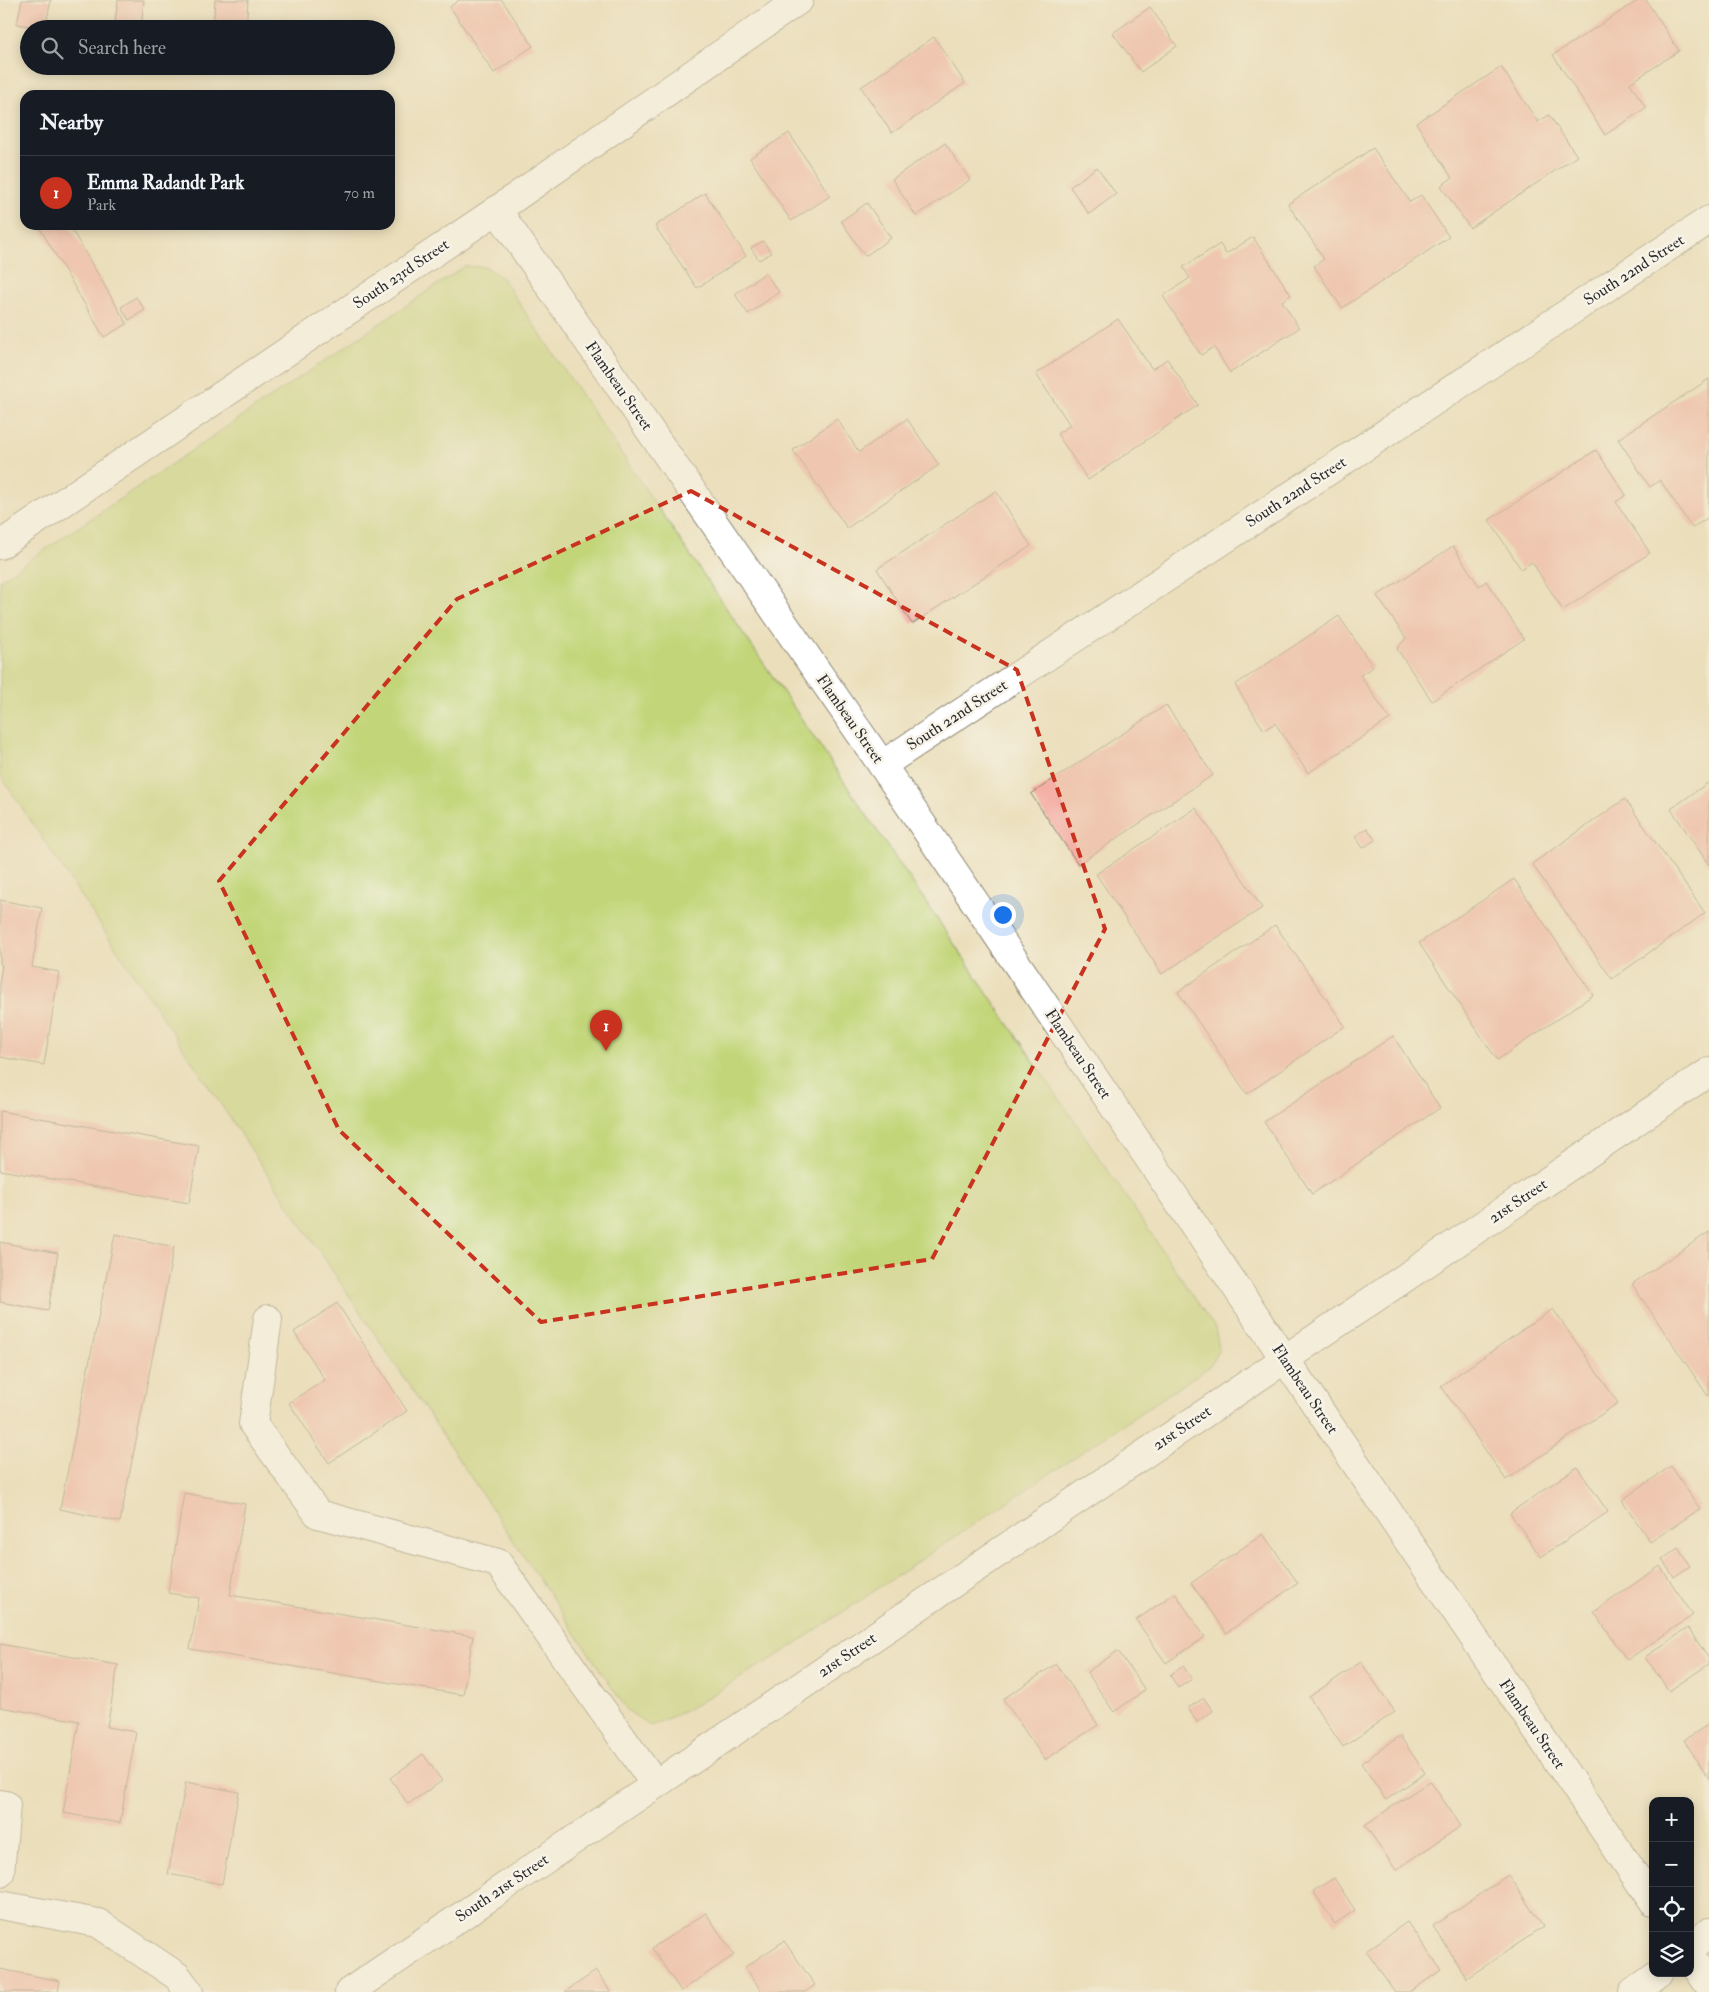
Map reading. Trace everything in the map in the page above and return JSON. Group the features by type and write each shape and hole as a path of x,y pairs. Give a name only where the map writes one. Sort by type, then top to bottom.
{"street":[{"name":"South 23rd Street","path":"0,545 497,210 799,0"},
{"name":"Flambeau Street","path":"497,210 882,765 1649,1896"},
{"name":"South 22nd Street","path":"882,765 1709,220"},
{"name":"21st Street","path":"655,1784 1709,1072"},
{"path":"268,1318 253,1424 318,1514 498,1563 655,1784"},
{"name":"South 21st Street","path":"349,1992 655,1784"},
{"path":"0,1804 6,1805 0,1873"},
{"path":"0,1904 98,1923 177,1976 189,1992"},
{"path":"1694,1946 1709,1932"},
{"path":"1694,1964 1709,1985"},
{"path":"1633,1992 1654,1977"}],"highlighted area":[{"path":"691,491 1017,670 1105,929 932,1259 541,1322 339,1130 219,881 457,599"}],"green space":[{"path":"465,266 486,267 502,278 1215,1328 1219,1349 1209,1367 783,1652 685,1711 650,1726 627,1710 0,775 0,580"}],"building":[{"path":"22,0 51,0 47,20 20,20 20,25 17,24"},
{"path":"118,0 144,0 142,20 115,20"},
{"path":"215,0 248,0 247,20 214,20"},
{"path":"459,0 502,0 533,46 494,73 450,7"},
{"path":"1639,0 1646,0 1679,51 1630,83 1646,108 1605,135 1553,55"},
{"path":"1150,7 1177,46 1141,72 1113,33"},
{"path":"934,37 965,83 892,133 861,87"},
{"path":"1501,67 1538,122 1549,115 1577,156 1470,228 1441,186 1452,178 1416,123"},
{"path":"789,133 830,196 791,221 750,158"},
{"path":"945,143 970,180 916,216 892,179"},
{"path":"1373,148 1410,202 1421,195 1449,237 1342,308 1314,266 1324,259 1288,204"},
{"path":"1097,167 1116,194 1089,214 1070,187"},
{"path":"705,193 746,256 697,288 655,226"},
{"path":"867,203 891,238 865,256 841,221"},
{"path":"41,230 72,230 127,324 104,337"},
{"path":"1253,237 1291,295 1282,301 1299,328 1230,373 1214,347 1201,355 1163,296 1190,278 1183,267 1220,244 1226,254"},
{"path":"763,241 771,253 759,260 751,248"},
{"path":"765,273 779,292 748,314 735,294"},
{"path":"136,297 145,310 129,320 121,307"},
{"path":"1118,319 1152,369 1167,359 1198,405 1088,480 1057,434 1070,425 1036,374"},
{"path":"1709,379 1709,517 1692,528 1660,480 1650,487 1618,439"},
{"path":"837,419 859,452 907,419 939,465 847,528 793,450"},
{"path":"1596,450 1626,495 1616,502 1650,553 1563,610 1532,562 1521,569 1489,520"},
{"path":"996,491 1031,546 912,624 877,569"},
{"path":"1453,546 1479,586 1486,581 1524,639 1432,701 1397,649 1406,638 1377,596"},
{"path":"1339,616 1373,667 1360,675 1390,719 1308,773 1275,723 1264,730 1235,685"},
{"path":"1166,705 1213,775 1078,864 1031,794"},
{"path":"1709,782 1709,865 1671,809"},
{"path":"1625,799 1705,913 1612,979 1532,864"},
{"path":"1196,808 1262,908 1162,974 1096,874"},
{"path":"1367,828 1375,840 1363,848 1355,836"},
{"path":"1514,879 1593,995 1497,1060 1419,943"},
{"path":"0,900 42,908 32,967 59,972 44,1065 0,1057 0,977 2,965 0,964"},
{"path":"1275,925 1345,1026 1247,1094 1178,992"},
{"path":"1393,1036 1440,1108 1312,1194 1264,1122"},
{"path":"0,1111 199,1146 189,1203 0,1170"},
{"path":"1709,1232 1709,1396 1708,1396 1632,1284"},
{"path":"115,1234 174,1247 120,1522 60,1509"},
{"path":"0,1242 58,1253 48,1311 0,1302"},
{"path":"337,1303 407,1411 329,1463 289,1403 325,1380 294,1332"},
{"path":"1553,1309 1618,1403 1506,1480 1441,1386"},
{"path":"1671,1466 1700,1509 1650,1542 1622,1500"},
{"path":"1577,1467 1608,1512 1541,1557 1510,1513"},
{"path":"184,1493 245,1504 230,1595 473,1636 463,1695 190,1649 199,1598 168,1593"},
{"path":"1263,1534 1298,1583 1226,1633 1191,1583"},
{"path":"1678,1548 1690,1566 1674,1577 1662,1560"},
{"path":"1660,1566 1693,1615 1627,1660 1594,1612"},
{"path":"1175,1593 1205,1637 1166,1663 1136,1620"},
{"path":"1688,1628 1709,1659 1709,1664 1669,1691 1645,1657"},
{"path":"0,1644 118,1665 107,1727 136,1732 120,1823 63,1813 79,1721 0,1707"},
{"path":"1118,1651 1145,1690 1114,1712 1087,1672"},
{"path":"1361,1662 1395,1712 1343,1747 1309,1697"},
{"path":"1056,1664 1098,1725 1045,1760 1003,1699"},
{"path":"1183,1666 1192,1679 1178,1688 1170,1675"},
{"path":"1204,1698 1213,1711 1197,1722 1188,1708"},
{"path":"1709,1724 1709,1779 1684,1740"},
{"path":"1400,1736 1425,1773 1386,1800 1361,1763"},
{"path":"423,1754 442,1781 408,1804 390,1778"},
{"path":"1430,1781 1461,1826 1396,1870 1365,1825"},
{"path":"186,1782 239,1792 222,1884 168,1874"},
{"path":"1508,1875 1543,1927 1467,1978 1433,1926"},
{"path":"1334,1878 1355,1910 1335,1924 1313,1891"},
{"path":"706,1913 734,1955 681,1991 652,1948"},
{"path":"1407,1922 1441,1970 1410,1992 1395,1992 1366,1951"},
{"path":"784,1941 815,1985 805,1992 762,1992 745,1967"},
{"path":"0,1969 60,1981 58,1992 0,1992"},
{"path":"596,1971 611,1992 565,1992"}],"place":[{"name":"Emma Radandt Park","path":"606,1051"}]}
